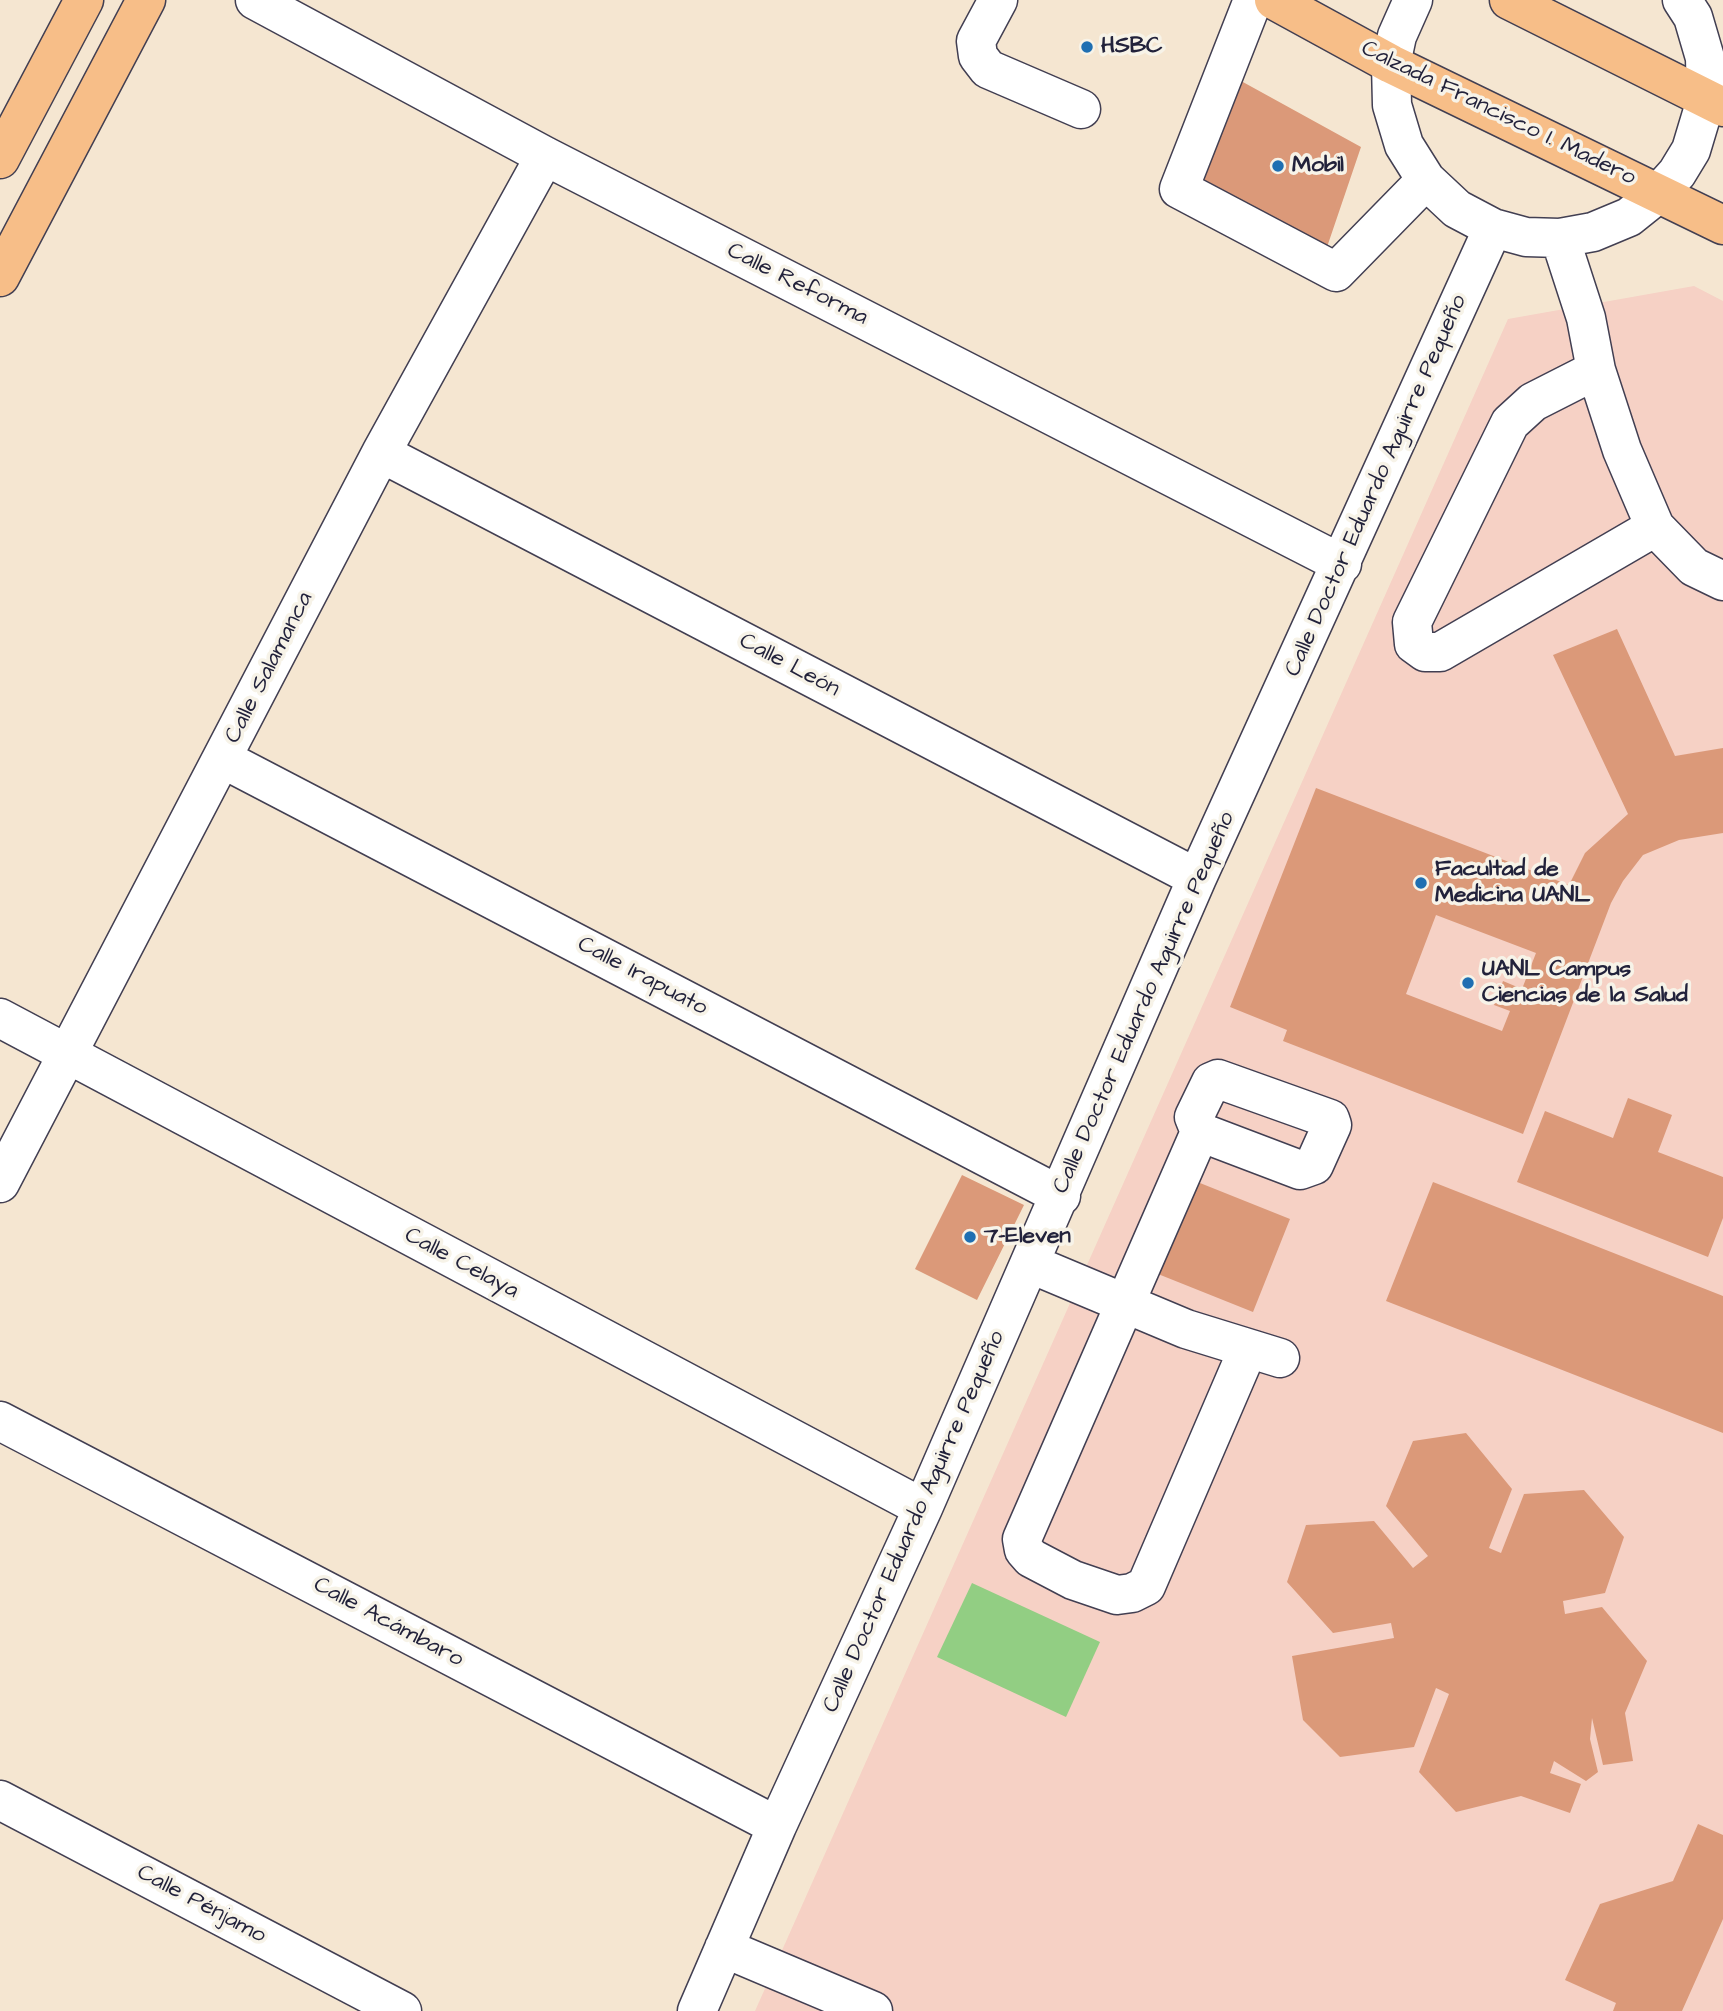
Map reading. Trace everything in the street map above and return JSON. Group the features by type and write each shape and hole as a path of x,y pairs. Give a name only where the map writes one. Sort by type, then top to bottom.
{"main road":[{"path":"0,159 84,0"},
{"path":"0,276 146,0"},
{"name":"Calzada Francisco I. Madero","path":"1274,0 1391,64 1723,225"},
{"path":"1509,0 1714,104"}],"street":[{"name":"Calle Reforma","path":"256,0 545,156 1342,564"},
{"path":"998,0 976,41 978,56 988,69 1081,109"},
{"path":"1253,0 1180,189 1336,272 1426,180"},
{"path":"1413,0 1397,36 1391,64 1392,105 1404,145 1426,180 1457,209 1493,228 1526,237 1560,238 1593,232 1629,217 1659,193 1677,173 1714,104 1699,6"},
{"name":"Calle Salamanca","path":"0,1183 381,453 545,156"},
{"name":"Calle Doctor Eduardo Aguirre Pequeño","path":"697,2011 777,1826 1031,1264 1197,878 1493,228"},
{"path":"1560,238 1586,318 1596,370 1622,450 1655,527 1694,566 1723,582"},
{"path":"1596,370 1533,402 1510,423 1412,622 1414,644 1424,652 1440,652 1655,527"},
{"name":"Calle León","path":"381,453 1197,878"},
{"name":"Calle Irapuato","path":"223,759 1061,1196"},
{"name":"Calle Celaya","path":"0,1018 923,1508"},
{"path":"1031,1264 1125,1304 1186,1329 1264,1354 1146,1586 1132,1593 1117,1595 1073,1580 1031,1558 1024,1550 1022,1539 1125,1304 1200,1132"},
{"name":"Calle Acámbaro","path":"0,1421 777,1826"},
{"name":"Calle Pénjamo","path":"0,1800 402,2011"},
{"path":"724,1948 873,2011"}],"shaded area":[{"name":"UANL Campus Ciencias de la Salud","path":"1694,286 1723,301 1723,2011 755,2011 1508,319"}],"green space":[{"path":"972,1583 1100,1642 1066,1717 937,1657"}],"building":[{"name":"Mobil","path":"1232,76 1361,147 1326,250 1196,185"},
{"name":"Facultad de Medicina UANL","path":"1617,629 1675,756 1723,748 1723,833 1679,840 1643,855 1623,881 1611,903 1523,1134 1283,1041 1287,1030 1230,1007 1316,788 1569,885 1585,853 1628,814 1553,655","holes":["1436,915 1536,953 1522,989 1503,981 1494,1005 1510,1011 1502,1031 1406,994"]},
{"path":"1628,1098 1672,1115 1658,1152 1723,1177 1723,1218 1708,1257 1517,1182 1545,1111 1613,1138"},
{"name":"7-Eleven","path":"962,1175 1024,1205 977,1300 915,1269"},
{"path":"1190,1179 1290,1219 1253,1312 1153,1272"},
{"path":"1433,1182 1723,1296 1723,1433 1386,1301"},
{"path":"1466,1433 1512,1489 1489,1548 1501,1553 1524,1494 1584,1490 1624,1537 1605,1593 1563,1601 1565,1614 1602,1607 1647,1661 1625,1713 1633,1761 1603,1765 1592,1718 1590,1739 1598,1772 1586,1781 1554,1761 1550,1773 1581,1784 1570,1813 1521,1796 1456,1812 1419,1772 1449,1694 1436,1688 1414,1747 1340,1757 1303,1720 1292,1656 1394,1638 1391,1623 1333,1633 1287,1582 1306,1525 1374,1521 1413,1568 1428,1556 1386,1506 1413,1441"},
{"path":"1698,1824 1723,1835 1723,1919 1682,2011 1613,2011 1616,2003 1565,1980 1600,1904 1673,1881"}],"place":[{"name":"HSBC","path":"1087,47"},
{"name":"Mobil","path":"1278,166"},
{"name":"Facultad de Medicina UANL","path":"1421,883"},
{"name":"UANL Campus Ciencias de la Salud","path":"1468,983"},
{"name":"7-Eleven","path":"970,1237"}]}
